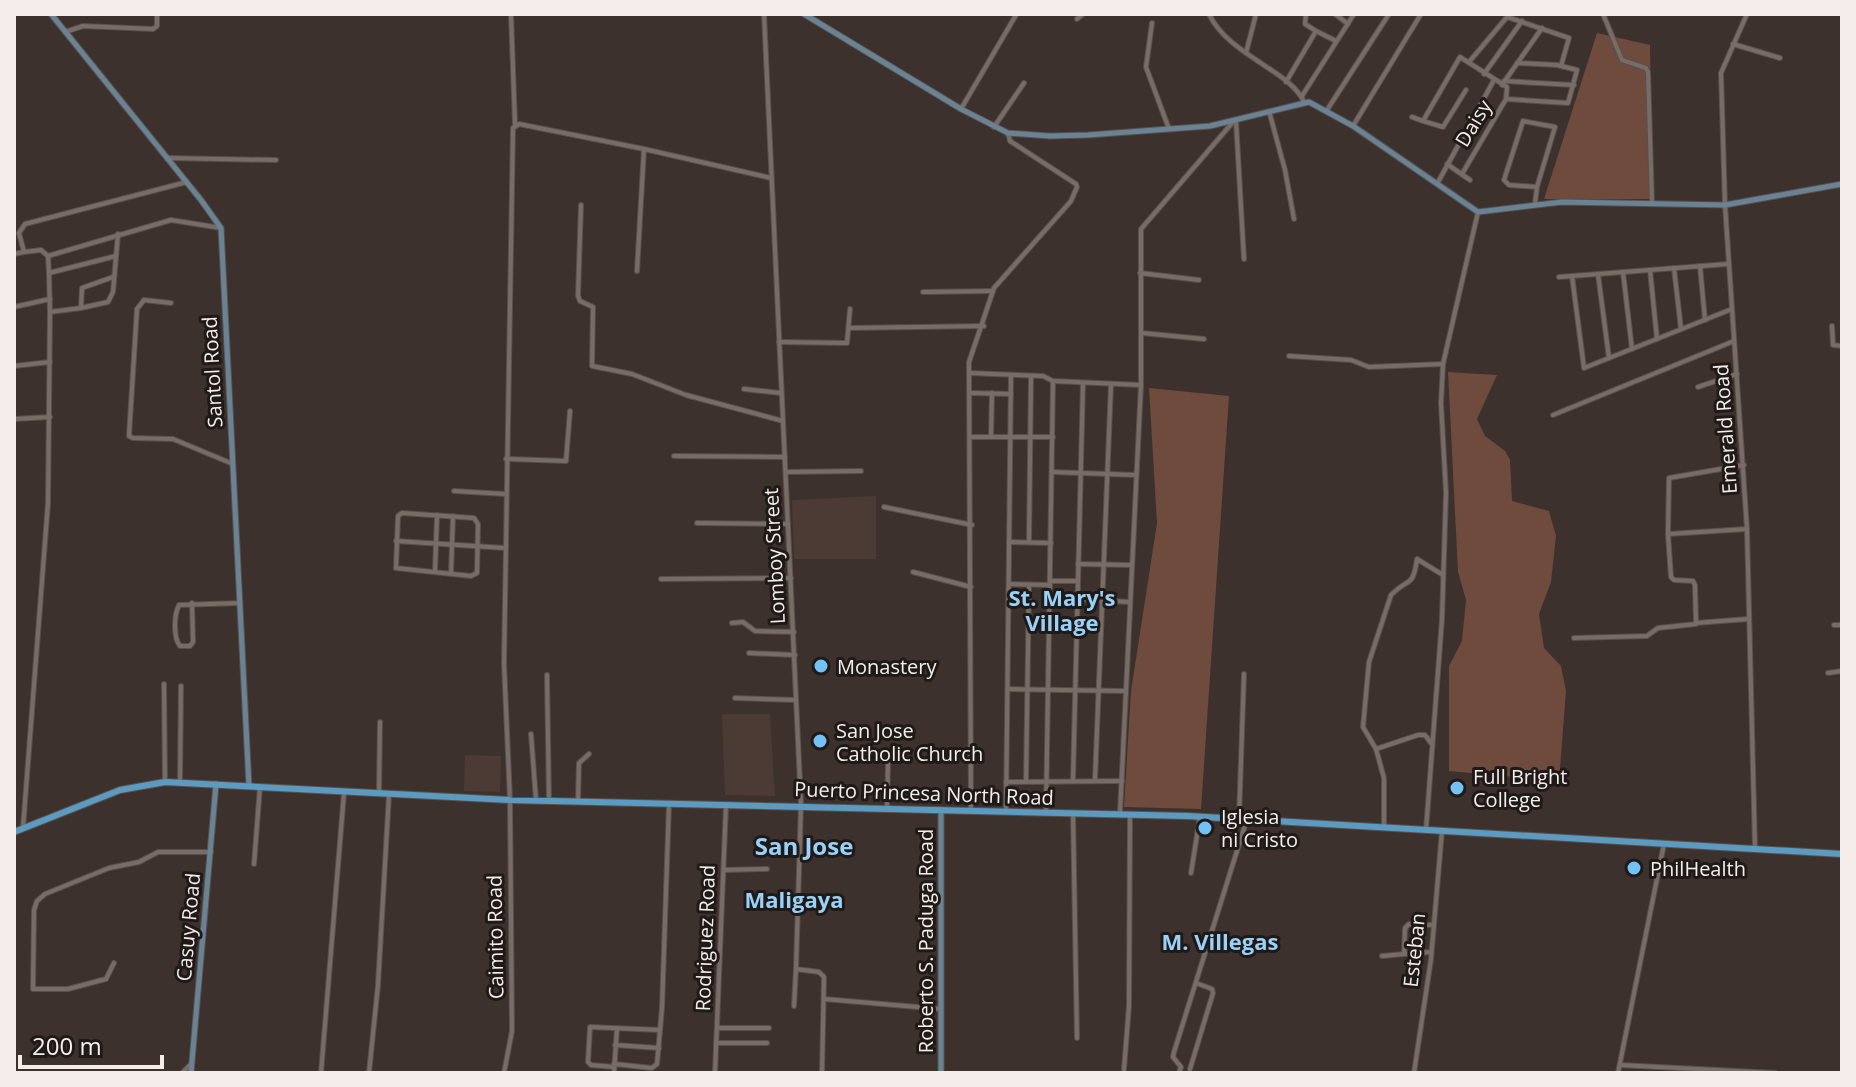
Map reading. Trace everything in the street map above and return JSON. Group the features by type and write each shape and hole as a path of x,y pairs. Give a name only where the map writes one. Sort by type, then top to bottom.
{"main road":[{"name":"Puerto Princesa North Road","path":"14,832 120,790 180,782 510,800 1200,816 1842,854"}],"street":[{"path":"51,14 221,228"},
{"path":"65,32 83,26 118,30 153,29 157,26 157,14"},
{"name":"Caimito Road","path":"504,1073 512,1031 510,800 504,663 512,132 515,125 511,14"},
{"name":"Lomboy Street","path":"764,14 801,805 794,1006"},
{"path":"805,14 994,127 1008,133 1050,136 1235,122 1303,99 1354,14"},
{"path":"1077,19 1083,14"},
{"path":"1209,14 1218,31 1286,82 1303,99 1353,126 1478,212 1562,202 1725,205 1842,184"},
{"path":"1246,53 1256,14"},
{"path":"1306,14 1305,24 1337,41"},
{"path":"1335,14 1348,24"},
{"path":"1327,110 1389,14"},
{"path":"1353,126 1421,14"},
{"path":"1603,14 1622,60 1646,68 1648,72 1652,203"},
{"name":"Emerald Road","path":"1747,14 1721,73 1725,205 1747,529 1755,848"},
{"path":"961,109 1016,15"},
{"path":"1469,62 1503,18 1522,21 1569,38 1561,66"},
{"path":"1484,74 1522,21"},
{"path":"1152,23 1146,67 1169,129"},
{"path":"1503,83 1543,28"},
{"path":"1286,82 1316,31"},
{"path":"1733,44 1780,58"},
{"path":"1423,121 1456,59 1460,57 1503,83 1574,85 1577,71 1561,66 1517,63"},
{"path":"1437,184 1494,80"},
{"path":"994,127 1024,83"},
{"path":"1503,83 1508,88 1506,99"},
{"name":"Daisy","path":"1462,174 1506,99 1565,104 1574,85"},
{"path":"1412,117 1443,127 1466,90"},
{"path":"1269,111 1294,219"},
{"path":"1535,204 1555,127 1523,121 1504,180 1509,185 1537,187"},
{"path":"1235,122 1244,259"},
{"path":"1120,813 1141,385 1140,238 1146,221 1235,122"},
{"path":"515,125 644,149 771,178"},
{"path":"971,810 970,358 984,326 993,291 1071,201 1077,187 1010,141 1008,133"},
{"path":"637,271 644,149"},
{"path":"168,158 276,160"},
{"path":"1447,164 1470,180"},
{"path":"24,252 16,234 25,224 187,182"},
{"path":"581,205 578,296 580,301 593,307 592,366 632,374 686,395 783,421"},
{"path":"1426,830 1446,493 1441,403 1443,364 1478,212"},
{"path":"48,256 171,220 221,228"},
{"name":"Santol Road","path":"221,228 249,786"},
{"path":"50,312 108,302 113,292 118,234"},
{"path":"14,254 41,250 48,256 50,299 48,503 23,828"},
{"path":"49,273 116,256"},
{"path":"1559,277 1729,264"},
{"path":"1700,266 1705,320"},
{"path":"1674,268 1681,329"},
{"path":"1650,270 1657,339"},
{"path":"1623,272 1632,349"},
{"path":"1140,273 1199,280"},
{"path":"1598,274 1609,359"},
{"path":"1572,276 1583,367 1732,309"},
{"path":"81,308 82,288 113,277"},
{"path":"923,292 993,291"},
{"path":"14,307 50,299"},
{"path":"171,303 144,300 137,309 129,436 173,439 233,464"},
{"path":"779,342 847,343 850,309"},
{"path":"849,328 984,326"},
{"path":"1832,326 1833,345 1842,346"},
{"path":"1142,333 1204,339"},
{"path":"1553,415 1734,341"},
{"path":"1289,356 1351,360 1376,368 1443,364"},
{"path":"14,366 50,362"},
{"path":"970,373 1141,385"},
{"path":"1698,387 1737,374"},
{"path":"1006,811 1011,375"},
{"path":"1029,542 1031,376"},
{"path":"1046,812 1053,381"},
{"path":"1073,780 1083,383"},
{"path":"1095,780 1111,384"},
{"path":"744,389 781,393"},
{"path":"970,393 1011,394"},
{"path":"991,437 992,393"},
{"path":"506,459 566,461 570,411"},
{"path":"14,419 50,417"},
{"path":"970,437 1053,437"},
{"path":"674,456 785,457"},
{"path":"1696,623 1693,581 1674,580 1671,577 1669,478 1744,465"},
{"path":"786,472 861,471"},
{"path":"1052,472 1136,475"},
{"path":"454,491 505,494"},
{"path":"884,507 972,525"},
{"path":"400,514 437,515 477,520 477,573 471,576 396,568 400,514"},
{"path":"435,572 437,515"},
{"path":"451,574 453,516"},
{"path":"697,523 788,524"},
{"path":"1668,534 1747,529"},
{"path":"396,541 505,548"},
{"path":"1009,542 1051,543"},
{"path":"1384,827 1385,785 1376,749 1363,729 1366,678 1391,595 1398,587 1412,581 1417,559 1443,575"},
{"path":"1078,564 1131,565"},
{"path":"913,572 971,587"},
{"path":"661,579 791,578"},
{"path":"1009,584 1077,581"},
{"path":"1026,781 1029,585"},
{"path":"1077,599 1129,602"},
{"path":"192,603 193,642 191,646 180,646 176,642 177,608 181,604 192,603 240,603"},
{"path":"1574,638 1647,636 1658,628 1749,619"},
{"path":"732,623 743,622 755,631 794,632"},
{"path":"1834,625 1842,625"},
{"path":"749,653 795,655"},
{"path":"1828,673 1842,671"},
{"path":"1196,983 1212,989 1213,993 1192,1071 1180,1070 1173,1054 1243,818 1244,674"},
{"path":"547,675 549,801"},
{"path":"164,684 165,782"},
{"path":"180,782 181,686"},
{"path":"1007,689 1126,691"},
{"path":"735,698 796,700"},
{"path":"379,795 380,722"},
{"path":"531,734 536,800"},
{"path":"1376,749 1422,734 1433,745"},
{"path":"578,801 579,763 589,754"},
{"path":"887,808 888,763"},
{"path":"1006,782 1122,781"},
{"name":"Casuy Road","path":"191,1073 216,784"},
{"path":"254,864 260,787"},
{"path":"321,1073 344,793"},
{"path":"369,1073 378,985 389,795"},
{"path":"660,1030 592,1026 588,1030 588,1062 614,1068 654,1067 659,1048 660,1030 669,804"},
{"name":"Rodriguez Road","path":"715,1073 726,805"},
{"name":"Roberto S. Paduga Road","path":"941,810 941,1073"},
{"path":"1073,813 1077,1038"},
{"path":"1124,1069 1129,1006 1130,814"},
{"path":"1191,873 1200,816"},
{"name":"Esteban","path":"1414,1073 1431,952 1442,831"},
{"path":"1618,1073 1664,844"},
{"path":"114,963 106,979 68,989 33,989 34,910 37,901 45,894 109,868 139,862 158,852 211,852"},
{"path":"724,870 767,869"},
{"path":"1404,954 1407,925 1433,925"},
{"path":"1382,956 1431,952"},
{"path":"796,969 822,973 824,977 822,1073"},
{"path":"824,999 941,1009"},
{"path":"614,1068 617,1028"},
{"path":"717,1028 769,1028"},
{"path":"716,1043 767,1043"},
{"path":"615,1045 659,1048"},
{"path":"182,1073 192,1062"},
{"path":"1620,1065 1771,1073"}],"shaded area":[{"path":"1597,33 1650,45 1652,199 1544,199"},
{"path":"1448,372 1497,375 1477,419 1485,436 1505,451 1510,460 1512,501 1549,511 1556,536 1551,582 1539,614 1544,648 1561,666 1566,691 1559,781 1449,771 1449,666 1462,641 1466,600 1458,572"},
{"path":"1149,388 1229,396 1201,809 1124,807 1131,691 1157,523"},
{"path":"876,496 876,559 794,559 792,500"},
{"path":"722,714 770,714 775,796 725,795"},
{"path":"465,755 501,756 500,792 464,791"}],"place":[{"name":"Monastery","path":"821,666"},
{"name":"San Jose Catholic Church","path":"820,741"},
{"name":"Full Bright College","path":"1457,788"},
{"name":"Iglesia ni Cristo","path":"1205,828"},
{"name":"PhilHealth","path":"1634,868"}],"district":[{"name":"St. Mary's Village","path":"1062,610"},
{"name":"San Jose","path":"804,845"},
{"name":"Maligaya","path":"794,899"},
{"name":"M. Villegas","path":"1220,941"}]}
